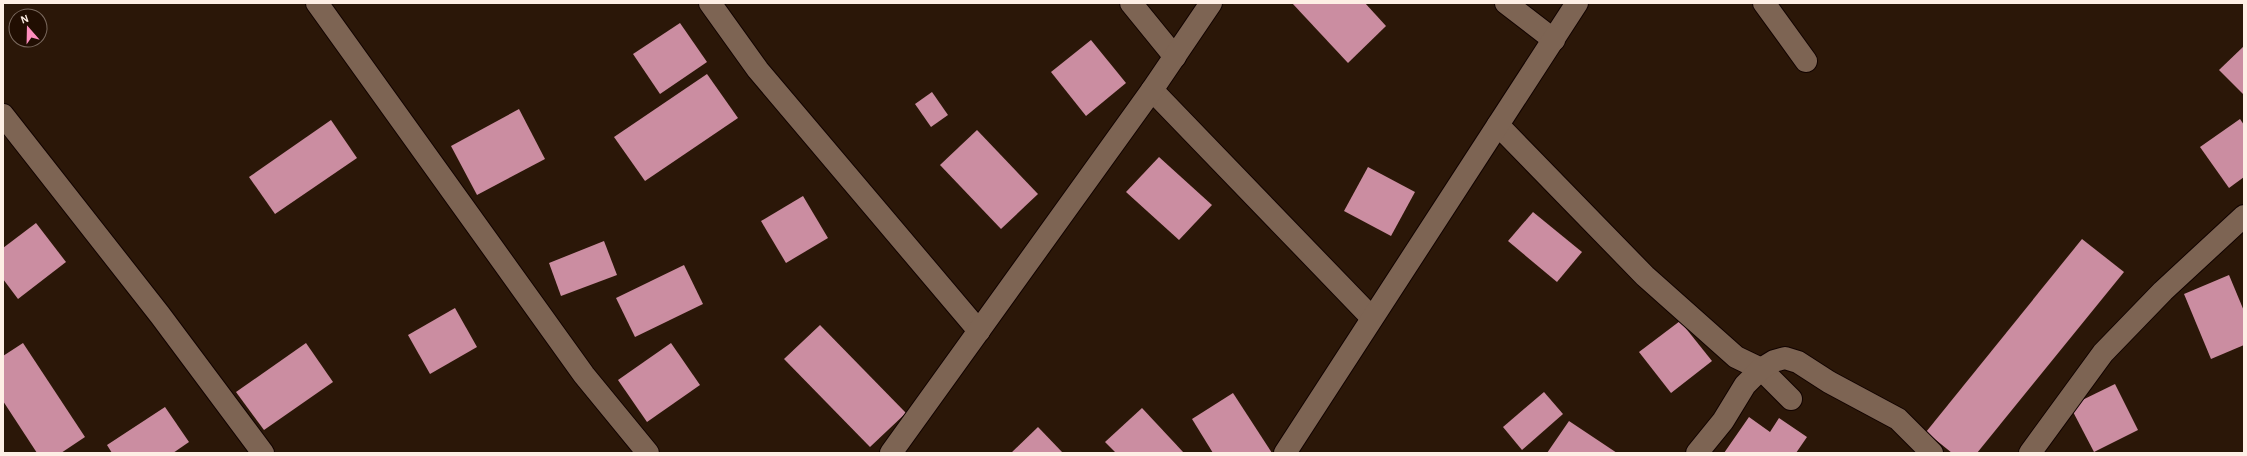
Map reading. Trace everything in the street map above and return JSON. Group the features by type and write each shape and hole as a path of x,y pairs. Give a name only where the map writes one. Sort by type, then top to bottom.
{"street":[{"path":"317,3 584,375 648,453"},
{"path":"710,3 758,70 979,331"},
{"path":"1131,3 1175,57"},
{"path":"891,453 1152,90 1211,3"},
{"path":"1506,3 1554,40"},
{"path":"1285,453 1577,3"},
{"path":"1764,3 1806,61"},
{"path":"1152,90 1372,318"},
{"path":"3,115 160,315 262,453"},
{"path":"1498,124 1645,276 1736,357 1761,369 1791,399"},
{"path":"2030,453 2103,353 2163,291 2244,216"},
{"path":"1697,453 1723,421 1745,385 1761,369 1774,361 1785,358 1798,362 1829,382 1898,419 1932,453"}],"building":[{"path":"1292,3 1365,3 1386,26 1348,63"},
{"path":"680,23 707,62 660,94 633,54"},
{"path":"1091,40 1126,83 1086,116 1051,72"},
{"path":"2244,46 2244,95 2219,70"},
{"path":"707,74 738,118 645,181 614,137"},
{"path":"932,92 948,115 931,127 915,104"},
{"path":"519,109 545,159 477,195 451,146"},
{"path":"2240,119 2244,125 2244,177 2229,188 2200,147"},
{"path":"331,120 357,158 275,214 249,177"},
{"path":"977,130 1038,194 1001,229 940,165"},
{"path":"1159,157 1212,205 1179,240 1126,192"},
{"path":"1368,167 1415,192 1391,236 1344,211"},
{"path":"803,196 828,238 786,263 761,221"},
{"path":"1533,212 1582,252 1557,282 1508,241"},
{"path":"36,223 66,262 18,299 3,279 3,248"},
{"path":"2082,239 2124,272 1977,453 1952,453 1926,432"},
{"path":"604,241 617,275 561,296 549,263"},
{"path":"684,265 703,304 635,337 616,298"},
{"path":"2229,275 2244,311 2244,345 2211,359 2184,294"},
{"path":"455,308 477,347 430,374 408,335"},
{"path":"1680,321 1712,361 1671,393 1639,352"},
{"path":"820,325 906,413 870,447 784,359"},
{"path":"23,343 85,437 61,453 37,453 3,401 3,356"},
{"path":"306,343 333,382 264,430 236,392"},
{"path":"671,343 700,385 647,422 618,380"},
{"path":"2115,384 2138,430 2094,452 2070,406"},
{"path":"1544,392 1563,414 1522,450 1503,427"},
{"path":"1233,393 1272,453 1213,453 1192,419"},
{"path":"165,407 189,442 173,453 112,453 107,445"},
{"path":"1142,408 1184,453 1116,453 1105,442"},
{"path":"1749,417 1770,432 1779,418 1807,437 1796,453 1724,453"},
{"path":"1569,421 1617,453 1547,453"},
{"path":"1038,427 1063,453 1011,453"}]}
